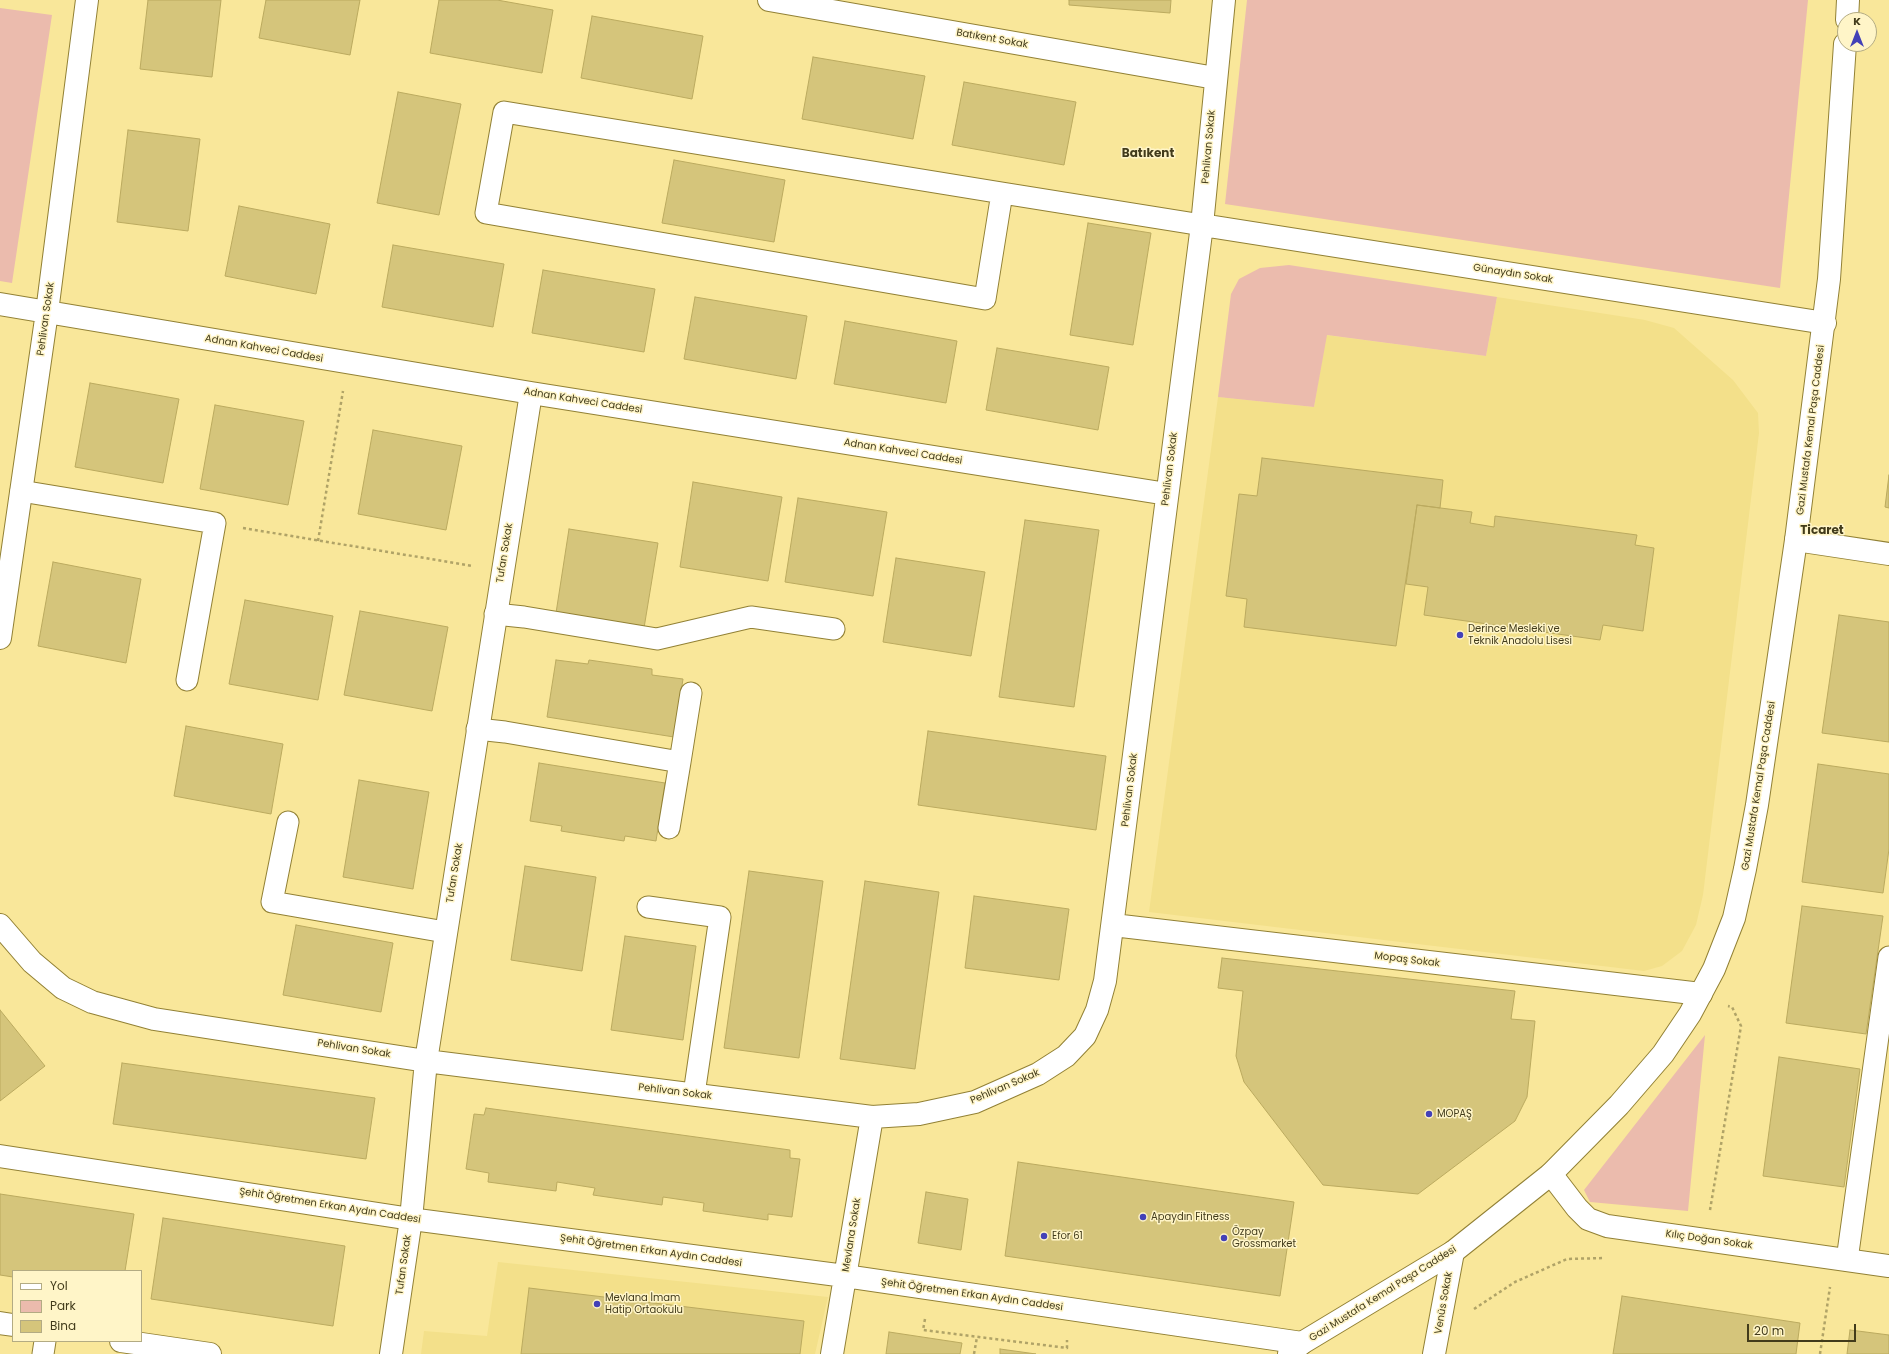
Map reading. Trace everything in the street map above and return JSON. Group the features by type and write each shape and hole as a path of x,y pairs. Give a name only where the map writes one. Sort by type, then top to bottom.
{"street":[{"name":"Pehlivan Sokak","path":"0,638 47,312 87,0"},
{"name":"Batıkent Sokak","path":"769,0 1215,78"},
{"name":"Pehlivan Sokak","path":"0,925 32,962 64,988 92,1002 154,1019 426,1060 872,1117 919,1114 975,1102 1038,1074 1066,1056 1085,1036 1097,1010 1105,981 1202,225 1215,78 1224,0"},
{"path":"1847,12 1848,0"},
{"name":"Gazi Mustafa Kemal Paşa Caddesi","path":"1296,1349 1453,1252 1551,1174 1619,1105 1663,1054 1690,1014 1714,969 1734,918 1745,869 1757,805 1796,540 1825,323 1844,52"},
{"name":"Günaydın Sokak","path":"1202,225 1825,323"},
{"name":"Adnan Kahveci Caddesi","path":"0,304 531,393 1167,494"},
{"name":"Tufan Sokak","path":"391,1354 411,1219 426,1060 531,393"},
{"path":"1796,540 1889,554"},
{"name":"Mopaş Sokak","path":"1113,925 1701,994"},
{"name":"Mevlana Sokak","path":"832,1354 872,1117"},
{"name":"Şehit Öğretmen Erkan Aydın Caddesi","path":"0,1156 411,1219 928,1288 1071,1310 1296,1349"},
{"name":"Kılıç Doğan Sokak","path":"1551,1174 1577,1208 1588,1219 1607,1226 1889,1266"},
{"name":"Venüs Sokak","path":"1434,1354 1453,1252"},
{"path":"0,1323 12,1325"},
{"path":"128,1342 210,1354"}],"lane":[{"path":"1002,193 985,299 486,213 504,112 1202,225"},
{"path":"21,491 215,523 187,680"},
{"path":"495,614 524,617 657,639 751,617 834,629"},
{"path":"669,828 691,693"},
{"path":"477,730 505,732 680,762"},
{"path":"288,822 272,902 445,932"},
{"path":"648,907 720,917 694,1094"},
{"path":"1841,1259 1889,957"},
{"path":"44,1354 45,1342"}],"path":[{"path":"318,541 348,363"},
{"path":"215,523 502,572"},
{"path":"1701,994 1732,1007 1741,1026 1705,1240"},
{"path":"1438,1333 1515,1282 1566,1260 1610,1258"},
{"path":"1820,1354 1830,1287 1841,1259"},
{"path":"1822,1286 1830,1287"},
{"path":"928,1288 923,1330 1067,1348 1067,1336 1071,1310"},
{"path":"974,1354 977,1337"}],"shaded area":[{"name":"Derince Mesleki ve Teknik Anadolu Lisesi","path":"1497,297 1645,320 1674,328 1733,380 1758,413 1759,433 1703,895 1696,925 1682,951 1662,966 1644,971 1149,912 1218,397 1314,407 1326,335 1486,356"},
{"path":"498,1262 828,1297 815,1354 421,1354 424,1331 487,1336"}],"green space":[{"path":"1247,0 1808,0 1780,288 1225,204"},
{"path":"0,8 52,15 12,283 0,281"},
{"path":"1289,265 1497,297 1486,356 1327,335 1314,407 1218,397 1231,294 1239,279 1260,268"},
{"path":"1705,1035 1688,1211 1590,1202 1584,1190"}],"building":[{"path":"148,0 221,0 212,77 140,69"},
{"path":"266,0 360,0 350,55 259,38"},
{"path":"439,0 497,0 553,10 542,73 430,53"},
{"path":"1069,0 1171,0 1170,13 1069,5"},
{"path":"592,16 703,36 692,99 581,78"},
{"path":"813,57 925,76 913,139 802,119"},
{"path":"964,82 1076,102 1064,165 952,145"},
{"path":"398,92 461,104 439,215 377,203"},
{"path":"128,130 200,139 188,231 117,222"},
{"path":"674,160 785,180 774,242 662,223"},
{"path":"239,206 330,224 316,294 225,276"},
{"path":"1088,223 1151,233 1133,345 1070,335"},
{"path":"393,245 504,264 493,327 382,307"},
{"path":"543,270 655,289 644,352 532,333"},
{"path":"695,297 807,316 796,379 684,359"},
{"path":"845,321 957,341 946,403 834,384"},
{"path":"997,348 1109,367 1098,430 986,410"},
{"path":"90,383 179,399 163,483 75,467"},
{"path":"215,405 304,421 288,505 200,489"},
{"path":"373,430 462,446 446,530 358,514"},
{"path":"1262,458 1443,480 1440,508 1417,505 1396,646 1244,627 1247,599 1226,596 1239,494 1257,496"},
{"path":"1889,475 1889,508 1885,507"},
{"path":"693,482 782,497 768,581 680,567"},
{"path":"798,498 887,512 873,596 785,582"},
{"path":"1417,505 1472,512 1470,523 1494,527 1495,516 1637,535 1635,545 1654,548 1643,631 1603,625 1600,640 1424,615 1428,587 1406,584"},
{"path":"1025,520 1099,530 1074,707 999,697"},
{"path":"569,529 658,543 644,628 556,613"},
{"path":"896,558 985,572 971,656 883,642"},
{"path":"53,562 141,579 126,663 38,646"},
{"path":"245,600 333,616 318,700 229,684"},
{"path":"360,611 448,627 432,711 344,695"},
{"path":"1839,615 1889,622 1889,742 1822,733"},
{"path":"556,660 588,664 589,660 652,669 652,675 683,679 674,737 547,717"},
{"path":"186,726 283,744 271,814 174,796"},
{"path":"928,731 1106,756 1096,830 918,805"},
{"path":"539,763 665,783 656,841 625,836 624,841 561,831 562,826 530,821"},
{"path":"1818,764 1889,774 1889,849 1883,893 1802,882"},
{"path":"359,780 429,792 413,889 343,877"},
{"path":"525,866 596,877 582,971 511,960"},
{"path":"749,871 823,881 799,1058 724,1048"},
{"path":"865,881 939,892 915,1069 840,1059"},
{"path":"974,896 1069,909 1059,980 965,968"},
{"path":"1802,906 1883,916 1866,1034 1786,1023"},
{"path":"296,925 393,943 381,1012 283,995"},
{"path":"625,936 696,946 683,1040 611,1030"},
{"path":"1222,958 1515,991 1511,1019 1535,1021 1527,1097 1515,1121 1418,1194 1323,1185 1244,1082 1236,1056 1243,991 1218,988"},
{"path":"0,1010 45,1066 0,1101"},
{"path":"1779,1057 1860,1069 1844,1187 1763,1176"},
{"path":"122,1063 375,1098 366,1159 113,1124"},
{"path":"486,1108 790,1150 790,1158 800,1159 792,1217 768,1214 768,1220 703,1211 704,1203 663,1197 662,1205 593,1195 595,1188 557,1182 556,1191 488,1182 489,1173 466,1169 474,1114 484,1115"},
{"path":"1018,1162 1294,1202 1280,1296 1005,1256"},
{"path":"926,1192 968,1199 961,1250 918,1243"},
{"path":"0,1194 134,1214 125,1270 12,1270 12,1277 0,1275"},
{"path":"163,1218 345,1246 333,1326 151,1299"},
{"name":"Mevlana İmam Hatip Ortaokulu","path":"529,1288 804,1321 800,1354 521,1354"},
{"path":"1622,1296 1800,1323 1796,1354 1613,1354"},
{"path":"1850,1330 1889,1335 1889,1354 1847,1354"},
{"path":"889,1332 962,1343 960,1354 886,1354"},
{"path":"1000,1349 1036,1354 1000,1354"}],"place":[{"name":"Derince Mesleki ve Teknik Anadolu Lisesi","path":"1460,635"},
{"name":"MOPAŞ","path":"1429,1114"},
{"name":"Apaydın Fitness","path":"1143,1217"},
{"name":"Efor 61","path":"1044,1236"},
{"name":"Özpay Grossmarket","path":"1224,1238"},
{"name":"Mevlana İmam Hatip Ortaokulu","path":"597,1304"}],"district":[{"name":"Batıkent","path":"1148,154"},
{"name":"Ticaret","path":"1822,531"}]}
